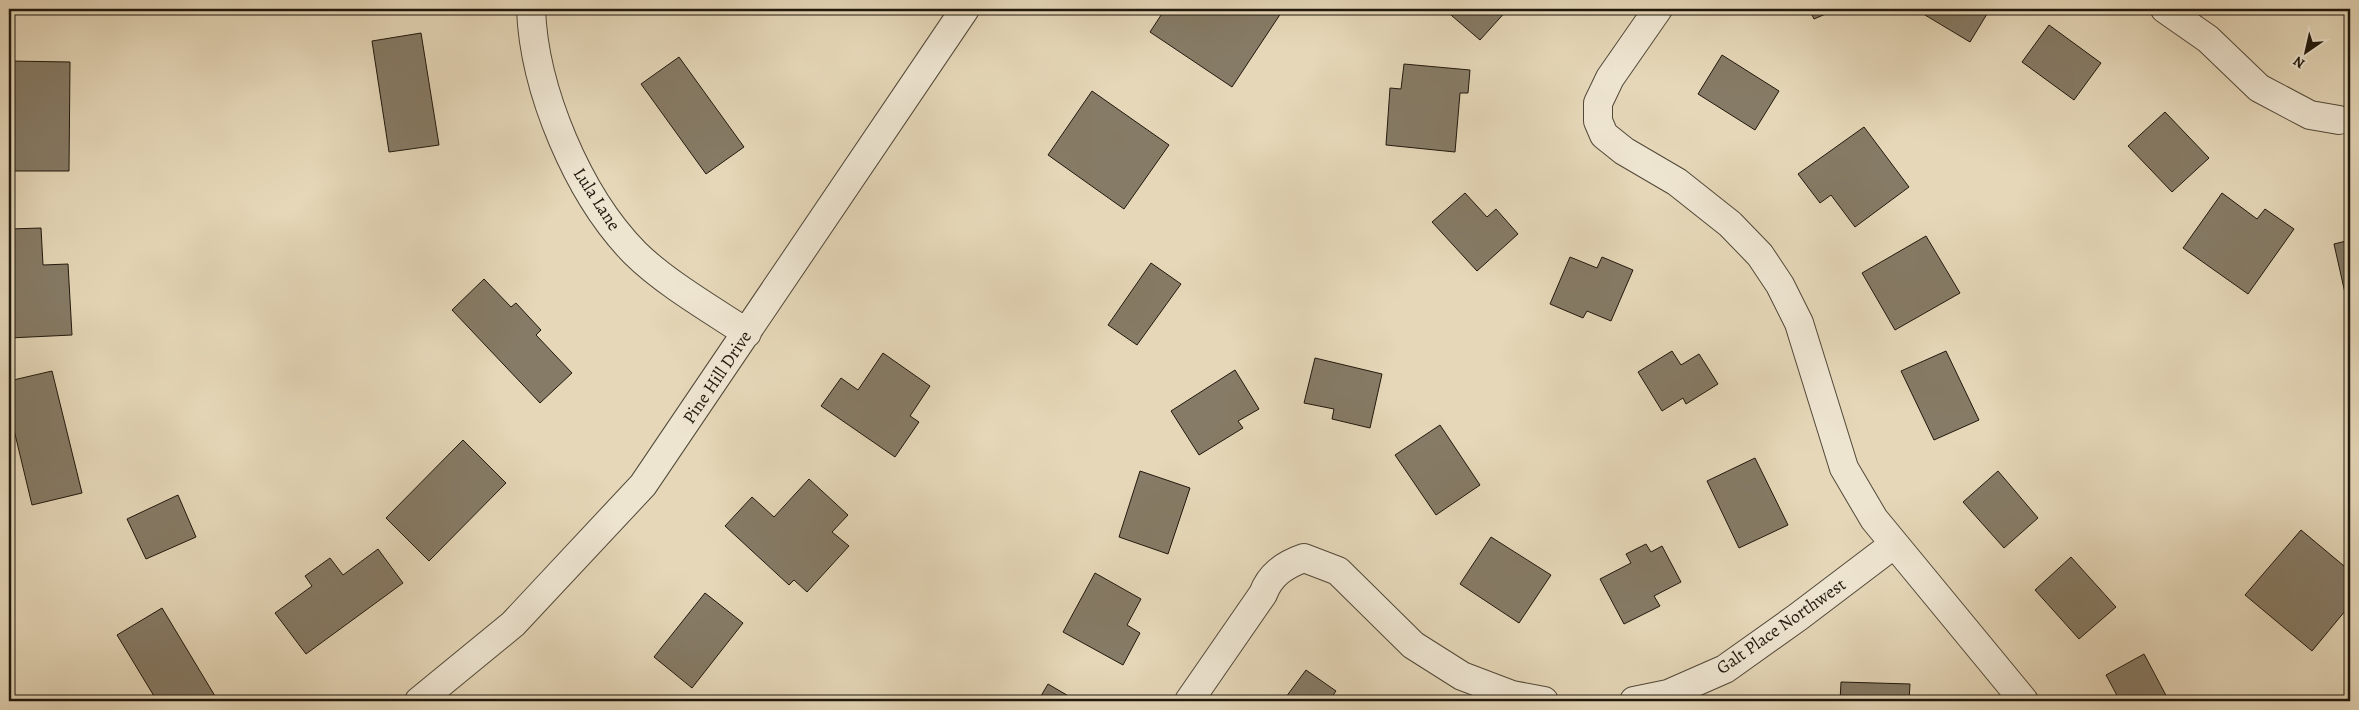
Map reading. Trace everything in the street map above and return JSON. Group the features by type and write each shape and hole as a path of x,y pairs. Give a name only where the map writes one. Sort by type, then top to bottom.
{"street":[{"name":"Lula Lane","path":"530,9 541,80 567,152 600,208 635,253 706,307 747,333"},
{"name":"Pine Hill Drive","path":"419,701 513,624 643,485 965,9"},
{"path":"1658,9 1610,78 1598,104 1598,121 1604,135 1624,150 1676,182 1730,224 1760,255 1780,285 1799,323 1844,468 1874,519 1893,545 1949,609 2024,701"},
{"path":"2165,9 2208,39 2259,88 2310,115 2339,120"},
{"name":"Galt Place Northwest","path":"1634,701 1668,694 1725,669 1798,617 1893,545"},
{"path":"1190,701 1263,594 1267,583 1286,565 1304,558 1338,571 1413,645 1462,676 1512,695 1544,701"}],"building":[{"path":"1165,9 1283,10 1232,87 1150,32"},
{"path":"1444,9 1508,9 1480,40"},
{"path":"1809,9 1837,9 1814,19"},
{"path":"1915,9 1990,9 1970,42"},
{"path":"2049,25 2101,63 2074,100 2022,62"},
{"path":"421,33 439,145 389,152 372,41"},
{"path":"1722,55 1779,91 1755,130 1698,94"},
{"path":"679,57 744,147 706,174 641,84"},
{"path":"9,61 70,62 69,171 9,171"},
{"path":"1404,64 1470,70 1468,93 1460,93 1455,152 1386,145 1390,88 1401,89"},
{"path":"1092,91 1169,145 1124,209 1048,155"},
{"path":"2165,112 2209,158 2172,192 2128,146"},
{"path":"1864,127 1909,187 1855,227 1831,195 1820,203 1798,174"},
{"path":"1465,193 1487,217 1496,209 1518,234 1477,271 1432,222"},
{"path":"2222,193 2257,219 2265,209 2294,229 2248,294 2183,248"},
{"path":"41,228 43,265 68,264 72,335 9,338 9,229"},
{"path":"1926,236 1960,293 1895,330 1862,273"},
{"path":"2350,240 2350,292 2345,293 2334,244"},
{"path":"1570,257 1597,268 1602,257 1633,270 1611,321 1587,311 1583,318 1550,304"},
{"path":"1151,263 1181,284 1137,345 1108,325"},
{"path":"484,279 511,307 516,303 541,330 536,335 572,373 540,403 452,310"},
{"path":"1672,351 1681,365 1699,354 1718,384 1686,404 1683,398 1662,411 1638,372"},
{"path":"1946,351 1979,420 1934,440 1901,371"},
{"path":"883,353 930,386 910,416 919,422 895,457 821,406 841,378 858,390"},
{"path":"1315,358 1382,374 1370,428 1332,419 1334,409 1304,403"},
{"path":"1235,370 1259,409 1238,421 1243,428 1199,455 1171,411"},
{"path":"52,371 82,493 32,505 9,409 9,381"},
{"path":"1440,425 1480,485 1436,515 1395,455"},
{"path":"463,440 506,483 429,561 386,518"},
{"path":"1755,458 1788,525 1739,548 1707,481"},
{"path":"1140,471 1190,488 1168,554 1119,537"},
{"path":"1998,471 2038,518 2004,548 1963,502"},
{"path":"809,479 848,515 832,532 849,546 807,592 794,580 789,585 725,526 752,497 774,517"},
{"path":"178,495 196,537 146,559 127,519"},
{"path":"2301,530 2350,571 2350,605 2312,651 2245,595"},
{"path":"1491,537 1551,575 1519,623 1460,584"},
{"path":"1646,544 1651,552 1662,546 1681,582 1654,596 1660,606 1624,624 1600,579 1631,563 1626,554"},
{"path":"378,549 403,583 306,654 275,613 312,586 305,576 330,558 343,575"},
{"path":"2071,557 2116,607 2079,639 2035,590"},
{"path":"1095,573 1141,599 1127,625 1140,633 1123,665 1063,632"},
{"path":"705,593 743,623 692,688 654,657"},
{"path":"162,608 218,701 157,701 117,635"},
{"path":"2144,654 2169,701 2120,701 2106,675"},
{"path":"1306,670 1336,691 1329,701 1283,701"},
{"path":"1841,682 1910,684 1909,701 1840,701"},
{"path":"1048,684 1077,701 1038,701"},
{"path":"2350,696 2350,701 2324,701"}]}
